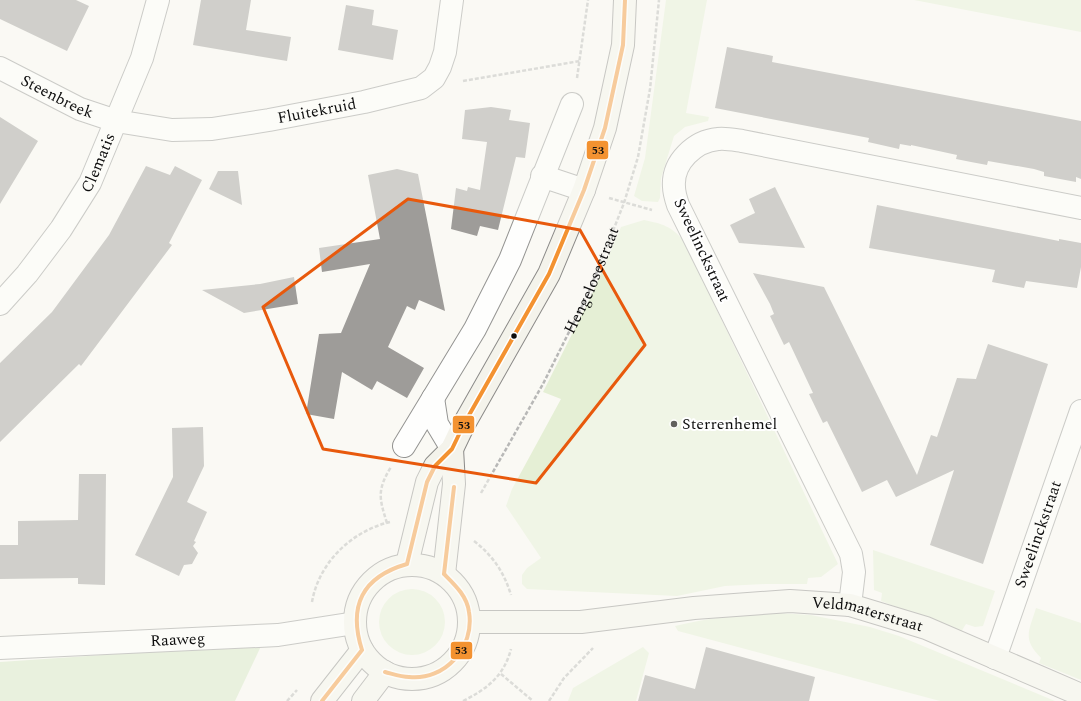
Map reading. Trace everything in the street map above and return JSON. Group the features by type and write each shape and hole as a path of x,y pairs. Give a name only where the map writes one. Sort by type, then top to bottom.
{"main road":[{"path":"407,564 427,482 435,466 452,449 464,424 549,274 584,190 605,128 623,45 625,0"},
{"path":"444,574 454,484 452,449"},
{"path":"407,564 426,566 444,574 452,580 463,595 467,604 470,622 467,638 461,653 454,661 437,674 416,679 405,679 385,672 368,659 362,650 356,632 355,623 359,600 373,580 389,569 407,564"},
{"name":"Veldmaterstraat","path":"470,622 515,624 581,622 694,608 790,601 850,606 926,628 1081,695"},
{"path":"322,701 362,650"},
{"path":"363,701 385,672"}],"street":[{"name":"Clematis","path":"0,304 27,274 61,229 86,190 142,58 158,0"},
{"name":"Fluitekruid","path":"116,121 172,130 212,129 364,102 421,88 434,78 440,67 445,52 452,0"},
{"name":"Steenbreek","path":"0,68 80,109 116,121"},
{"path":"404,446 475,328 510,260 542,176 572,104"},
{"name":"Sweelinckstraat","path":"850,606 854,572 851,554 678,205 674,185 677,171 686,154 697,145 718,139 742,141 1081,208"},
{"path":"542,176 584,190"},
{"path":"433,398 437,424 452,449"},
{"name":"Sweelinckstraat","path":"995,658 1081,411"},
{"name":"Raaweg","path":"0,648 278,635 355,623"}],"path":[{"path":"421,88 580,61 588,0"},
{"name":"Hengelosestraat","path":"479,500 484,486 543,384 588,294 624,204 638,157 650,89 660,0"},
{"path":"584,190 624,204 644,209 657,210 678,205"},
{"path":"310,630 310,615 313,596 320,578 330,561 343,546 358,535 376,526 387,523 381,503 380,491 382,482 404,446"},
{"path":"476,535 477,543"},
{"path":"463,701 482,691 501,674 509,657 514,638 515,624"},
{"path":"549,701 564,678 581,658 599,644"},
{"path":"501,674 533,701"}],"highlighted area":[{"path":"408,199 580,230 645,345 536,483 323,449 263,307"}],"green space":[{"path":"666,0 707,0 686,113 709,117 708,121 685,127 674,136 661,178 660,198 658,202 642,201 634,196 645,158"},
{"path":"914,0 1081,0 1081,32"},
{"path":"644,220 666,226 684,241 838,564 821,577 808,578 807,584 725,586 677,596 527,589 522,584 522,575 527,568 541,558 506,506 512,489 561,399 543,392 593,292 621,227"},
{"path":"873,550 995,591 983,626 975,627 966,624 961,632 881,601 882,593 874,590"},
{"path":"412,589 425,592 435,599 442,609 445,622 442,635 435,645 425,652 412,655 399,652 389,645 382,635 379,622 382,609 389,599 399,592"},
{"path":"1036,608 1081,623 1081,680 1039,663 1041,658 1029,640 1029,629"},
{"path":"777,613 811,615 870,627 899,636 1055,701 940,701 678,631 675,626 726,617"},
{"path":"262,644 235,701 0,701 0,662"},
{"path":"643,647 649,653 636,701 568,701 573,688"}],"building":[{"path":"0,0 76,0 89,6 67,51 0,19"},
{"path":"201,0 251,0 246,30 291,37 287,61 193,45"},
{"path":"346,5 374,10 372,25 398,30 393,60 338,50"},
{"path":"727,47 773,56 772,62 1081,121 1081,179 1076,177 1076,182 1044,176 1044,172 1034,169 988,161 987,165 956,159 957,155 911,145 900,144 899,149 868,142 869,138 715,108"},
{"path":"491,107 511,110 509,120 530,123 525,158 516,157 498,230 480,226 477,236 451,229 456,188 467,191 468,187 480,190 487,142 462,139 465,110"},
{"path":"0,117 38,141 0,204"},
{"path":"146,166 170,175 175,166 202,180 169,243 172,245 81,366 79,364 0,442 0,363 52,312 109,235"},
{"path":"397,169 418,174 445,311 419,300 415,310 407,306 388,347 424,368 407,398 377,381 372,390 342,372 334,419 306,414 319,334 341,333 370,264 322,272 319,248 380,239 368,175"},
{"path":"218,171 238,171 242,205 209,189"},
{"path":"775,187 805,248 739,243 730,225 755,213 749,199"},
{"path":"877,205 1059,241 1059,239 1081,243 1081,267 1077,288 1026,281 1024,288 992,282 995,270 869,248"},
{"path":"753,273 824,287 917,475 931,435 937,437 957,378 976,379 988,344 1048,364 983,564 930,545 954,470 896,497 887,480 862,492 827,421 823,423 809,394 813,393 789,342 784,345 770,316 774,314 770,304"},
{"path":"294,277 298,304 244,313 202,290 260,284"},
{"path":"203,427 204,466 187,502 207,512 194,541 196,542 193,546 198,553 192,564 184,565 179,576 135,555 173,477 172,428"},
{"path":"79,474 106,474 105,585 78,584 78,578 0,579 0,545 18,545 18,521 78,520"},
{"path":"706,647 815,677 809,701 638,701 645,675 695,689"}],"transit line":[{"name":"53","path":"407,564 427,482 435,466 452,449 464,424 549,274 584,190 605,128 623,45 625,0"},
{"name":"53","path":"444,574 454,487"},
{"name":"53","path":"362,650 358,634 357,620 358,607 362,595 369,585 379,577 407,564"},
{"name":"53","path":"385,672 400,676 422,677 445,667 455,659 462,649 470,625 468,606 460,591 444,574"},
{"name":"53","path":"322,701 362,650"}],"place":[{"name":"Sterrenhemel","path":"674,424"}]}
